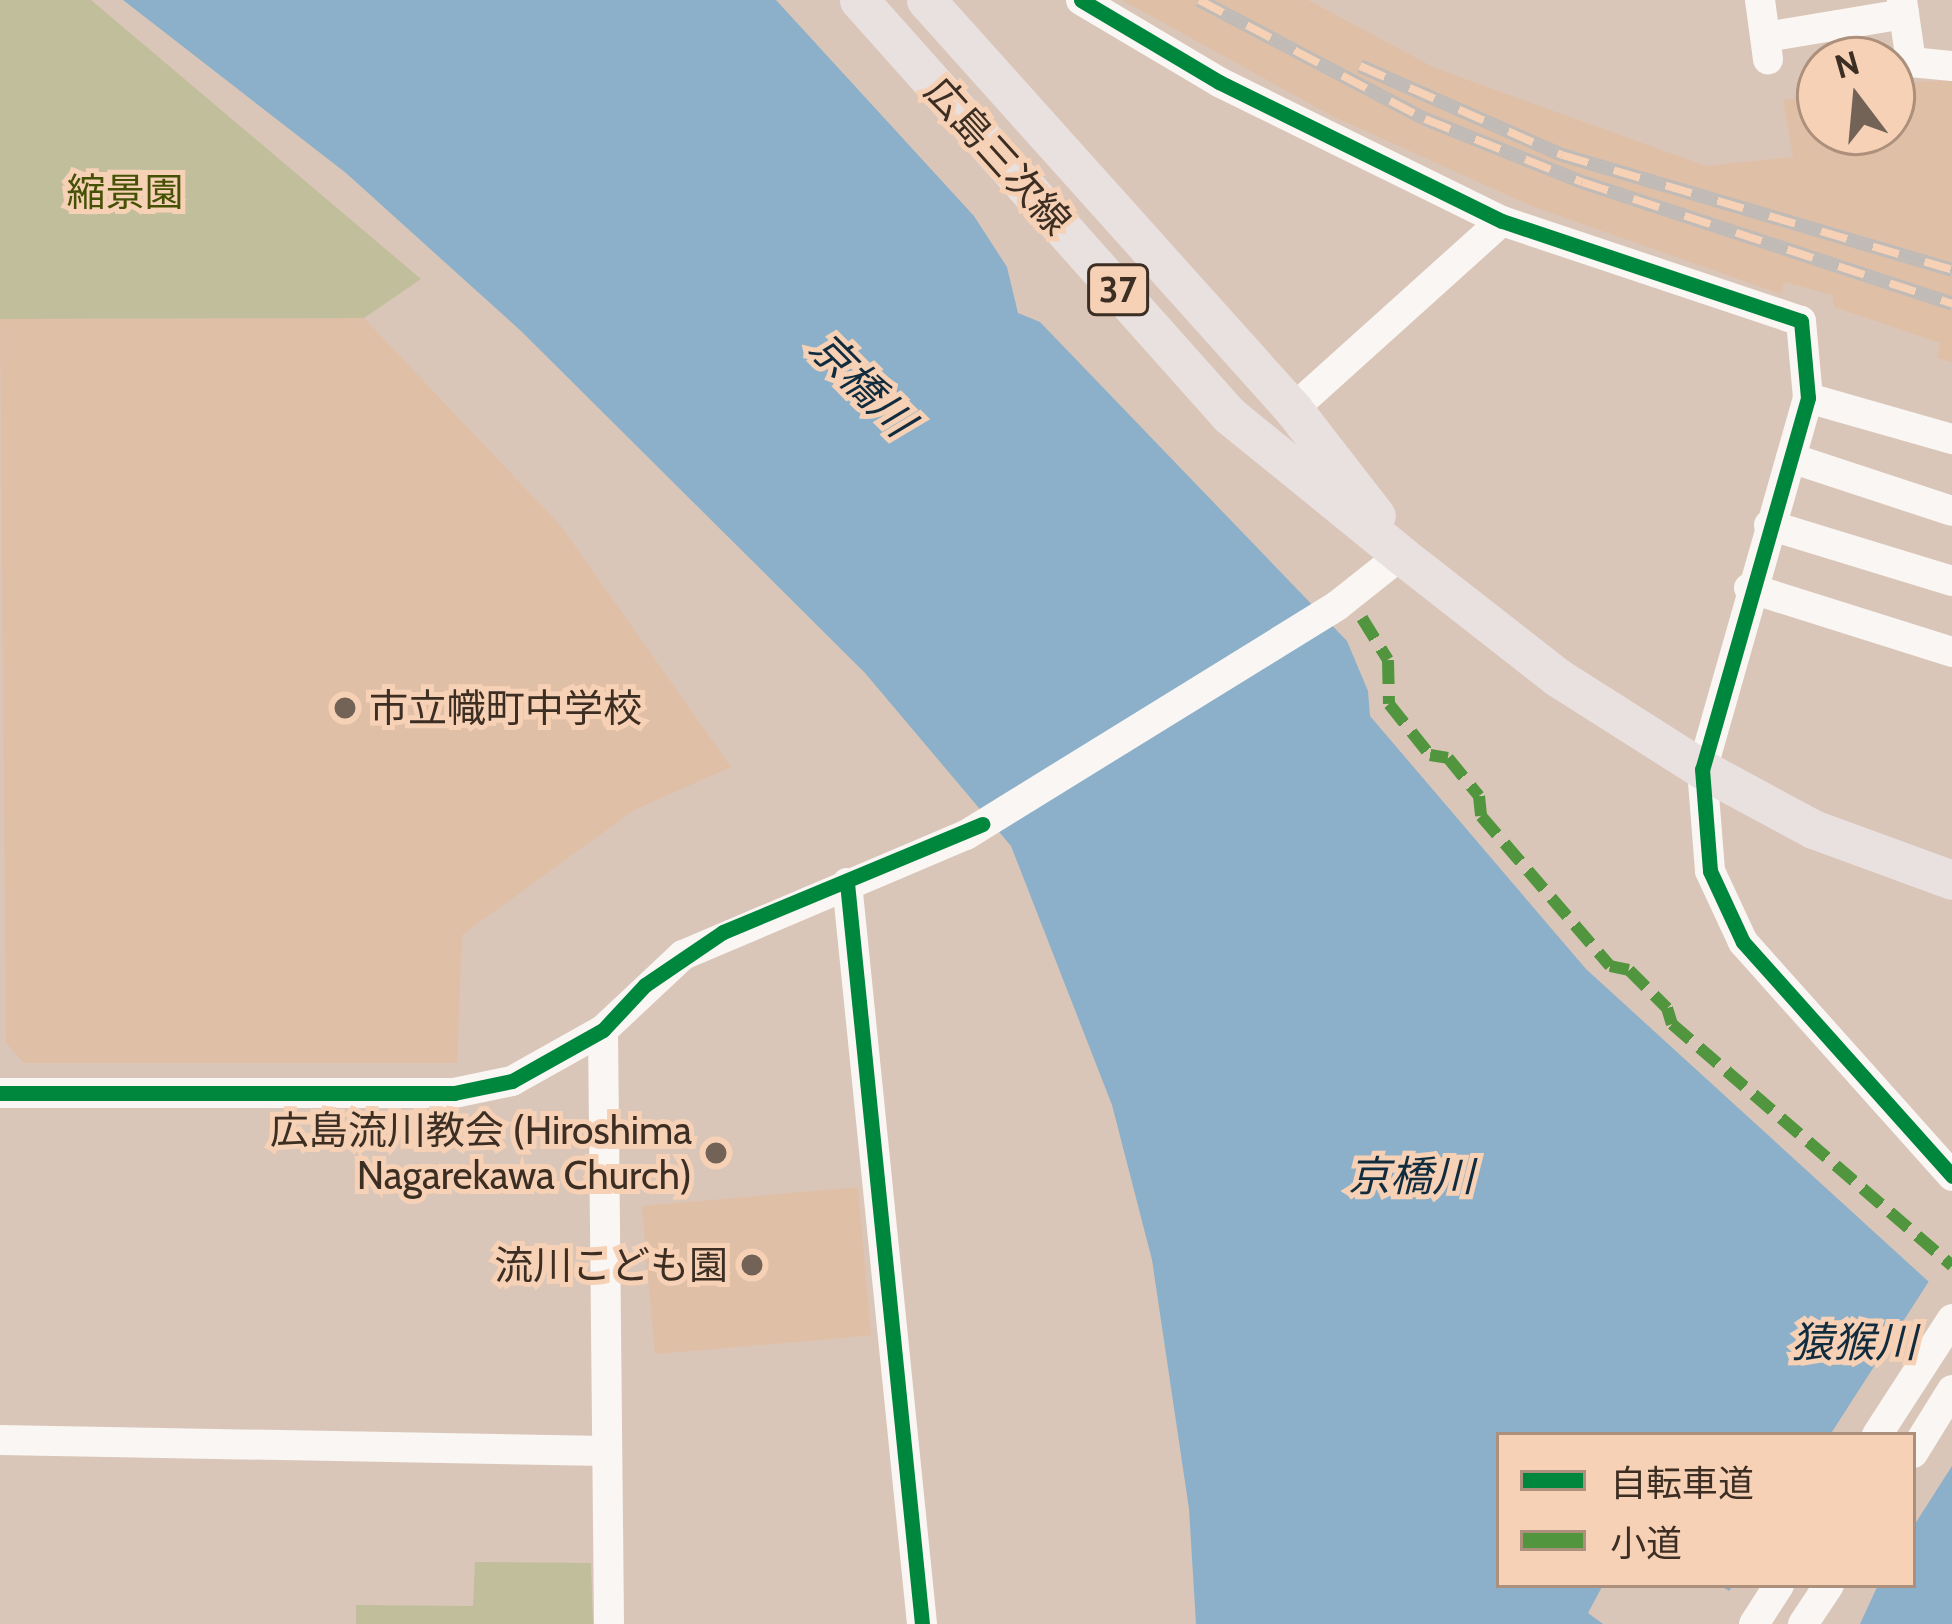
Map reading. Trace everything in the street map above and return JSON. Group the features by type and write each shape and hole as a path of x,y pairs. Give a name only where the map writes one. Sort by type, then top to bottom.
{"main road":[{"name":"広島三次線","path":"859,0 1229,415 1401,555 1557,677 1702,769 1814,829 1952,880"},
{"name":"広島三次線","path":"926,0 1293,409 1401,555"}],"street":[{"path":"1081,0 1219,82 1502,221 1801,321 1808,398 1749,588 1702,769 1710,871 1743,942 1952,1176"},
{"path":"1760,0 1767,48 1903,7 1911,62 1952,66"},
{"path":"1293,409 1502,221"},
{"path":"1808,398 1952,439"},
{"path":"1791,458 1952,511"},
{"path":"1769,525 1952,581"},
{"path":"0,1093 454,1093 512,1081 603,1030 682,955 982,824 1338,605 1401,555"},
{"path":"1749,588 1952,652"},
{"path":"848,883 922,1624"},
{"path":"603,1030 609,1624"},
{"path":"1879,1432 1952,1319"},
{"path":"1916,1448 1952,1390"},
{"path":"0,1440 606,1451"},
{"path":"1754,1624 1777,1588"},
{"path":"1804,1624 1827,1588"}],"shaded area":[{"path":"1122,0 1308,0 1435,68 1706,166 1793,157 1783,100 1796,98 1796,156 1916,156 1916,82 1952,80 1952,362 1937,358 1940,343 1834,307 1832,295 1784,282 1781,294 1534,207 1332,116"},
{"name":"市立幟町中学校","path":"364,318 561,526 731,767 634,810 462,935 457,1063 24,1063 6,1043 0,319"},
{"name":"流川こども園","path":"858,1187 871,1335 655,1354 642,1206"}],"green space":[{"name":"縮景園","path":"0,0 91,0 421,279 364,318 0,319"},
{"path":"475,1562 591,1563 593,1624 356,1624 356,1605 473,1606"}],"water":[{"name":"京橋川","path":"123,0 776,0 974,216 1007,267 1018,313 1040,322 1347,641 1368,691 1370,716 1586,969 1952,1303 1952,1624 1786,1624 1724,1588 1916,1588 1916,1432 1496,1432 1496,1588 1601,1588 1588,1613 1603,1624 1196,1624 1189,1509 1152,1260 1112,1105 1011,846 865,673 521,331 346,173"}],"pier":[{"path":"1931,1278 1952,1295 1952,1466 1916,1522 1916,1432 1832,1432"},
{"path":"1731,1588 1877,1588 1860,1624 1774,1624 1726,1596"}],"railway":[{"path":"1199,0 1425,119 1582,182 1952,304"},
{"path":"1360,66 1562,155 1952,270"}],"marked path":[{"path":"1362,618 1388,660 1389,704 1430,755 1448,758 1479,796 1481,816 1610,966 1629,970 1667,1008 1672,1024 1952,1266"}],"cycle path":[{"path":"1081,0 1219,82 1502,221 1801,321 1808,398 1702,769 1710,871 1743,942 1952,1176"},
{"path":"0,1093 454,1093 512,1081 603,1030 645,985 723,932 982,824"},
{"path":"847,883 922,1624"}],"place":[{"name":"市立幟町中学校","path":"345,708"},
{"name":"広島流川教会 (Hiroshima Nagarekawa Church)","path":"716,1153"},
{"name":"流川こども園","path":"752,1265"}],"water label":[{"name":"猿猴川","path":"1854,1342"}]}
